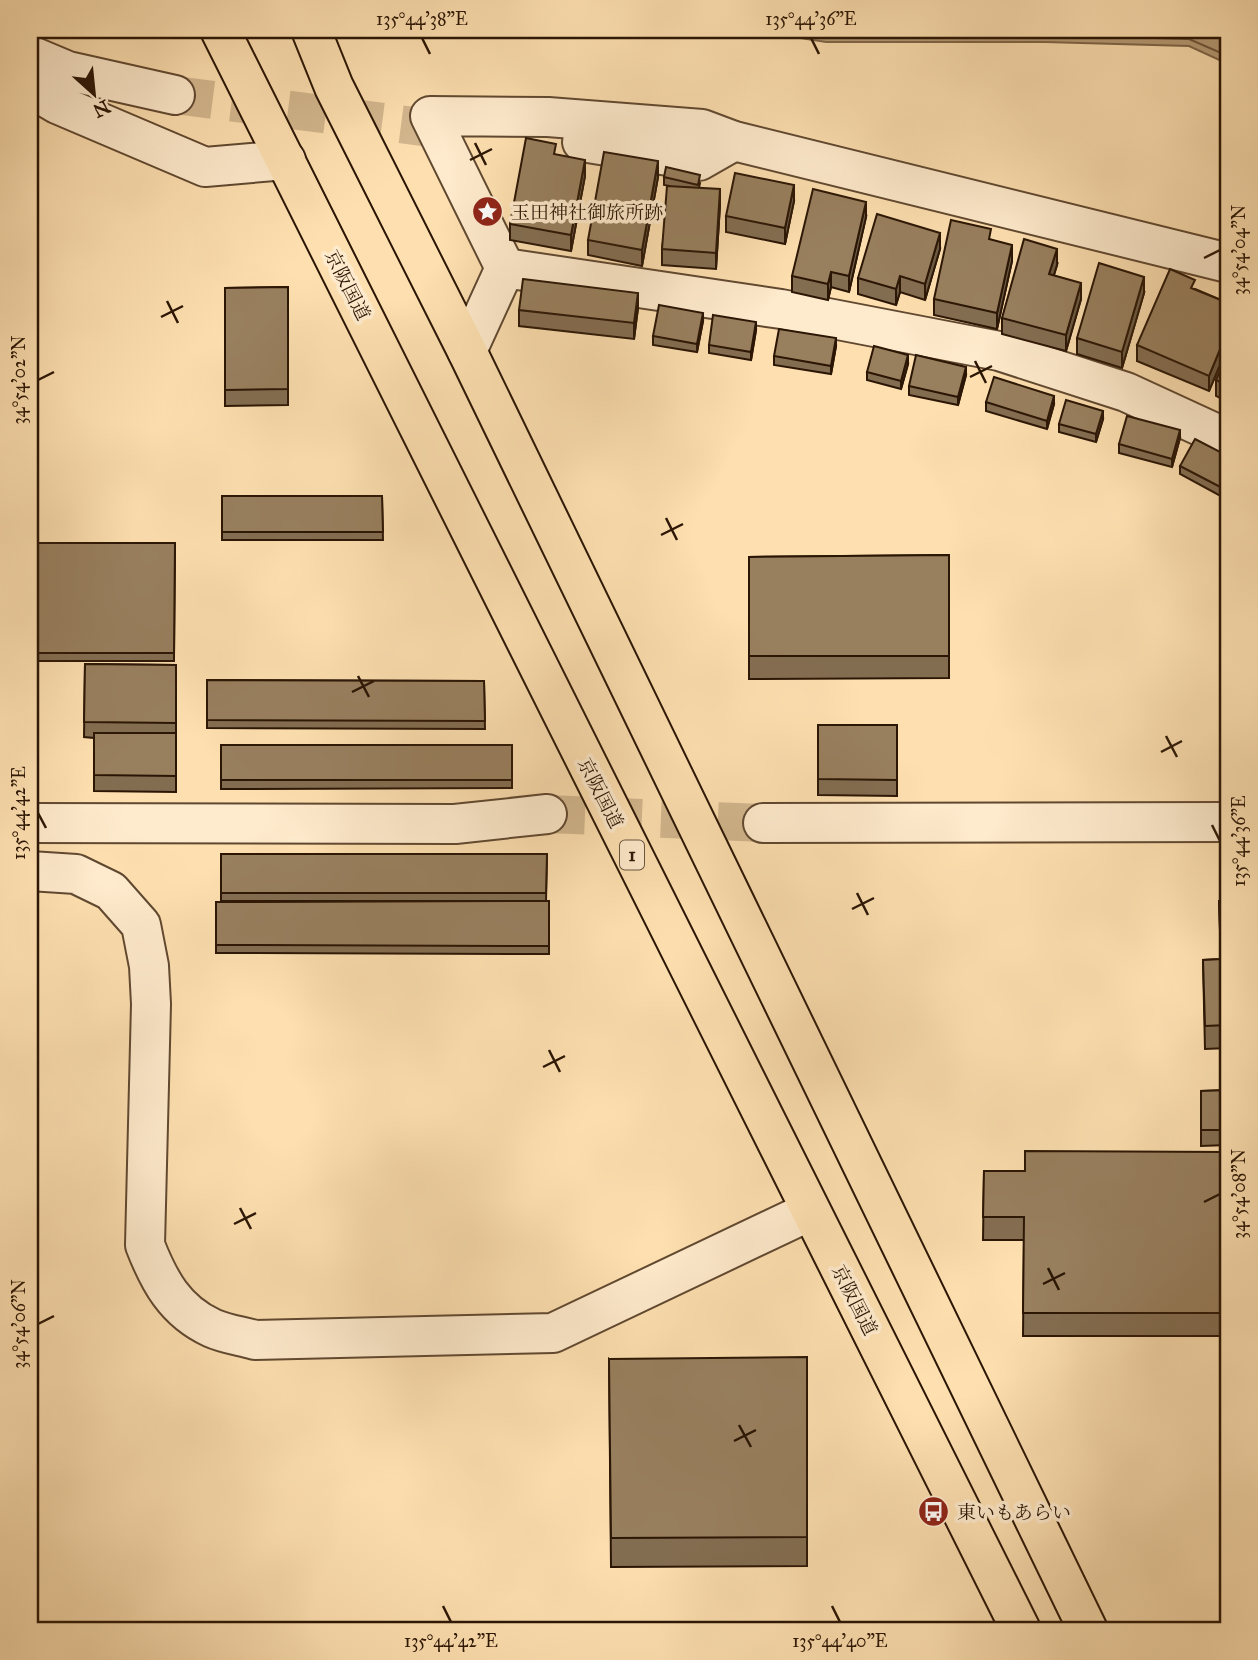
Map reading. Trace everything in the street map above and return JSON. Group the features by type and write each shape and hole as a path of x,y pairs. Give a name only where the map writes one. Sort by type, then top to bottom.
{"highway":[{"name":"京阪国道","path":"220,30 1021,1630"},
{"path":"311,30 334,87 467,351 1088,1630"}],"street":[{"path":"30,55 68,71 175,95"},
{"path":"30,88 57,104 205,167 286,160"},
{"path":"505,268 430,116 548,117 702,129 734,141 1228,263"},
{"path":"453,131 499,129 699,161 734,141"},
{"path":"467,351 505,268"},
{"path":"505,268 781,309 999,351 1126,392 1228,439"},
{"path":"30,823 456,824 547,814"},
{"path":"762,823 1228,822"},
{"path":"30,871 76,874 111,891 141,925 149,966 151,1004 145,1245 159,1279 183,1310 213,1329 255,1340 553,1333 810,1211"}],"water":[{"path":"749,30 1228,30 1228,64 1189,46 1045,42 826,42"}],"building":[{"path":"526,138 556,144 554,154 585,160 571,235 510,224"},
{"path":"604,152 658,161 642,250 588,240"},
{"path":"666,167 700,175 698,185 664,177"},
{"path":"735,173 794,185 785,228 726,216"},
{"path":"667,186 720,189 716,253 662,249"},
{"path":"813,189 866,202 849,276 831,272 828,284 792,276"},
{"path":"877,214 940,233 925,284 900,276 896,289 858,278"},
{"path":"951,220 991,229 989,239 1012,245 997,313 934,299"},
{"path":"1024,239 1057,249 1049,274 1081,283 1066,335 1002,318"},
{"path":"1099,263 1144,277 1122,352 1077,338"},
{"path":"1170,269 1195,280 1191,288 1228,303 1228,330 1209,376 1137,345"},
{"path":"523,279 638,293 634,323 519,310"},
{"path":"288,287 288,389 225,390 225,288"},
{"path":"659,305 703,313 697,344 653,336"},
{"path":"713,315 756,322 751,352 709,345"},
{"path":"779,329 836,338 831,366 774,356"},
{"path":"874,346 908,355 901,381 867,372"},
{"path":"1228,353 1228,386 1216,380"},
{"path":"916,355 966,367 958,397 909,386"},
{"path":"994,377 1054,396 1047,421 986,402"},
{"path":"1066,400 1103,411 1096,434 1059,424"},
{"path":"1127,416 1180,430 1172,459 1119,444"},
{"path":"1195,439 1228,456 1228,491 1180,466"},
{"path":"222,496 382,496 383,532 222,532"},
{"path":"30,543 175,543 174,653 30,653"},
{"path":"949,555 949,656 749,656 749,557"},
{"path":"85,664 176,665 176,723 84,722"},
{"path":"207,680 484,681 485,721 207,720"},
{"path":"818,725 897,725 897,780 818,779"},
{"path":"94,733 176,733 176,776 94,775"},
{"path":"221,745 512,745 512,780 221,780"},
{"path":"221,854 547,854 546,893 221,893"},
{"path":"549,901 549,946 216,945 216,902"},
{"path":"1219,901 1228,901 1228,1025 1205,1026 1203,960 1221,959"},
{"path":"1228,1090 1228,1130 1201,1130 1201,1091"},
{"path":"1025,1151 1228,1152 1228,1238 1224,1238 1224,1313 1023,1313 1024,1217 983,1217 984,1171 1025,1171"},
{"path":"807,1357 807,1537 611,1538 609,1359"}],"tunnel":[{"path":"175,95 453,131"},
{"path":"547,814 763,823"}],"place":[{"name":"玉田神社御旅所跡","path":"488,212"},
{"name":"東いもあらい","path":"934,1512"}]}
